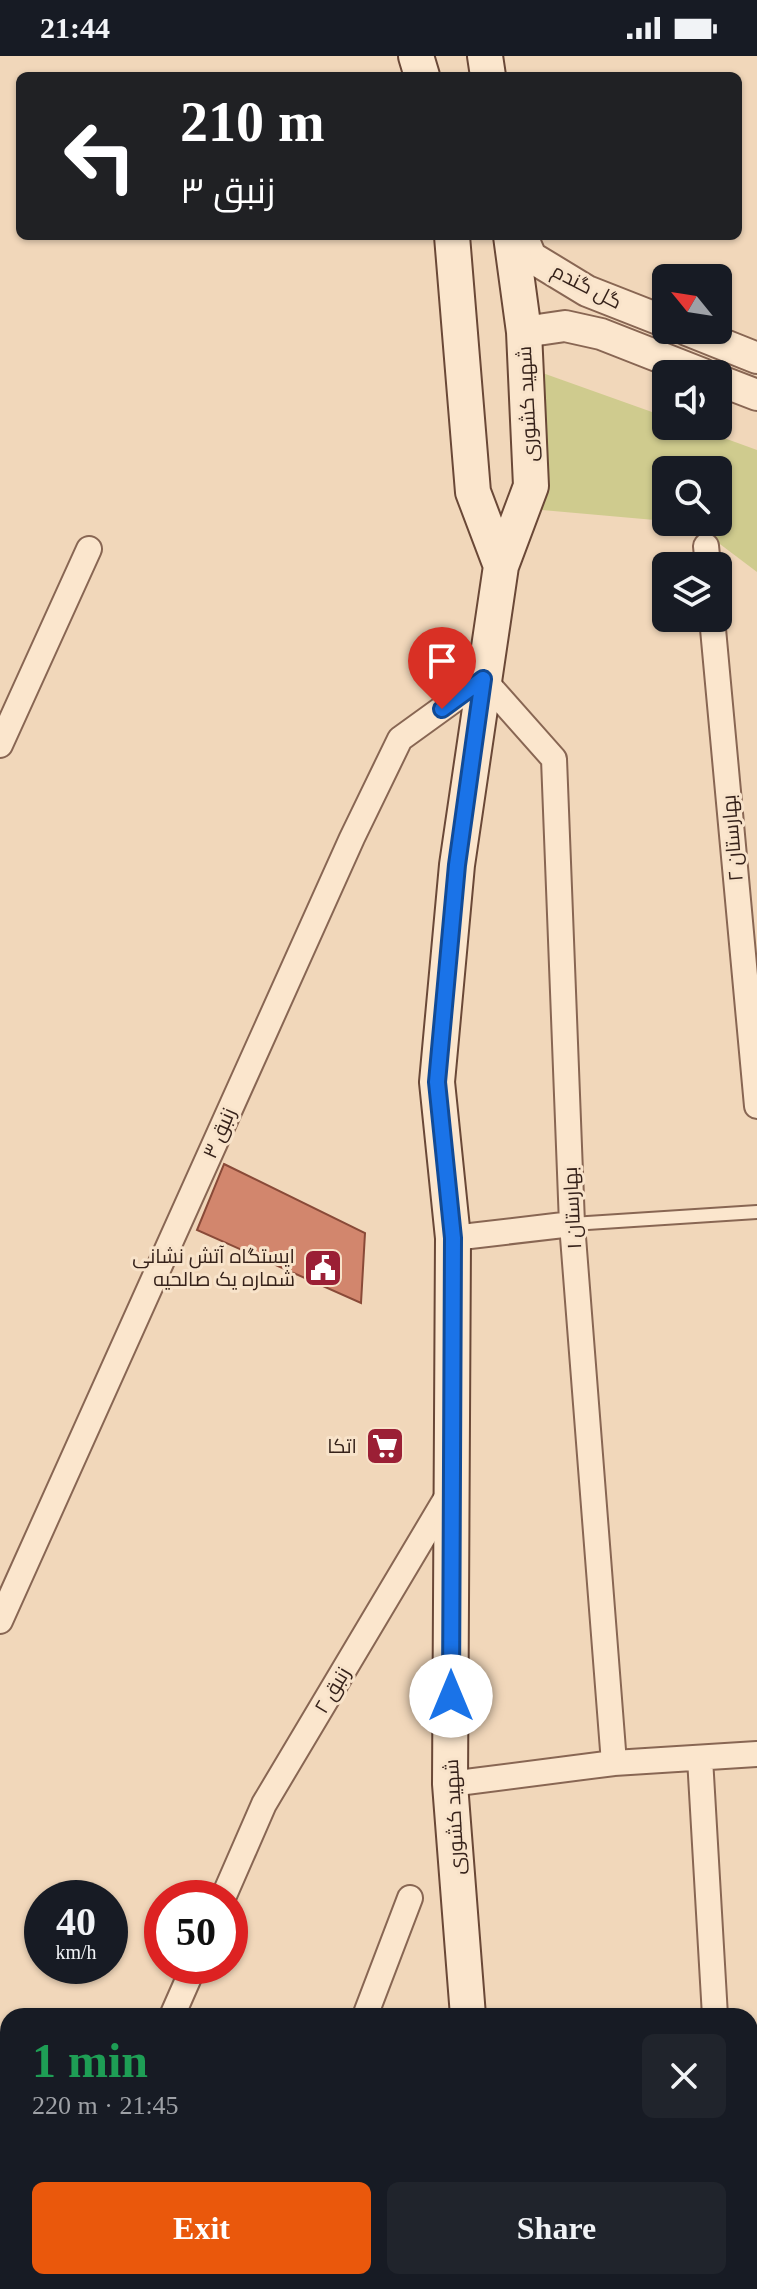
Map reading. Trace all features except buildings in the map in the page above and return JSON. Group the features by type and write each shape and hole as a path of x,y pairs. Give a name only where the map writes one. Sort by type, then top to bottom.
{"main road":[{"name":"شهید کشوری","path":"452,240 473,492 501,566"},
{"name":"شهید کشوری","path":"467,2008 450,1784 453,1238 437,1082 457,865 483,679 501,566 531,486 524,332 512,240"}],"street":[{"name":"گل گندم","path":"524,240 531,257 587,291 652,317"},
{"name":"گل گندم","path":"524,332 565,326 601,334 667,360"},
{"path":"722,344 757,358"},
{"path":"732,385 757,395"},
{"path":"0,745 89,549"},
{"name":"بهارستان ۲","path":"713,632 757,1106"},
{"name":"بهارستان ۱","path":"483,679 554,759 572,1224 614,1763"},
{"name":"زنبق ۳","path":"0,1621 352,838 400,739 483,679"},
{"path":"453,1238 572,1224"},
{"name":"زنبق ۲","path":"231,1880 264,1804 452,1488"},
{"path":"450,1784 614,1763 757,1754"},
{"path":"700,1758 715,2008"},
{"path":"368,2008 410,1898"},
{"path":"176,2008 186,1984"}],"lane":[{"path":"572,1224 757,1212"}],"shaded area":[{"path":"537,371 652,412 652,440 730,440 757,450 757,572 709,536 732,536 732,456 652,456 652,520 542,510"}],"place":[{"name":"ایستگاه آتش نشانی شماره یک صالحیه","path":"323,1268"},
{"name":"اتکا","path":"385,1446"}],"route":[{"path":"442,709 483,679 457,865 437,1082 453,1238 451,1696"}]}
